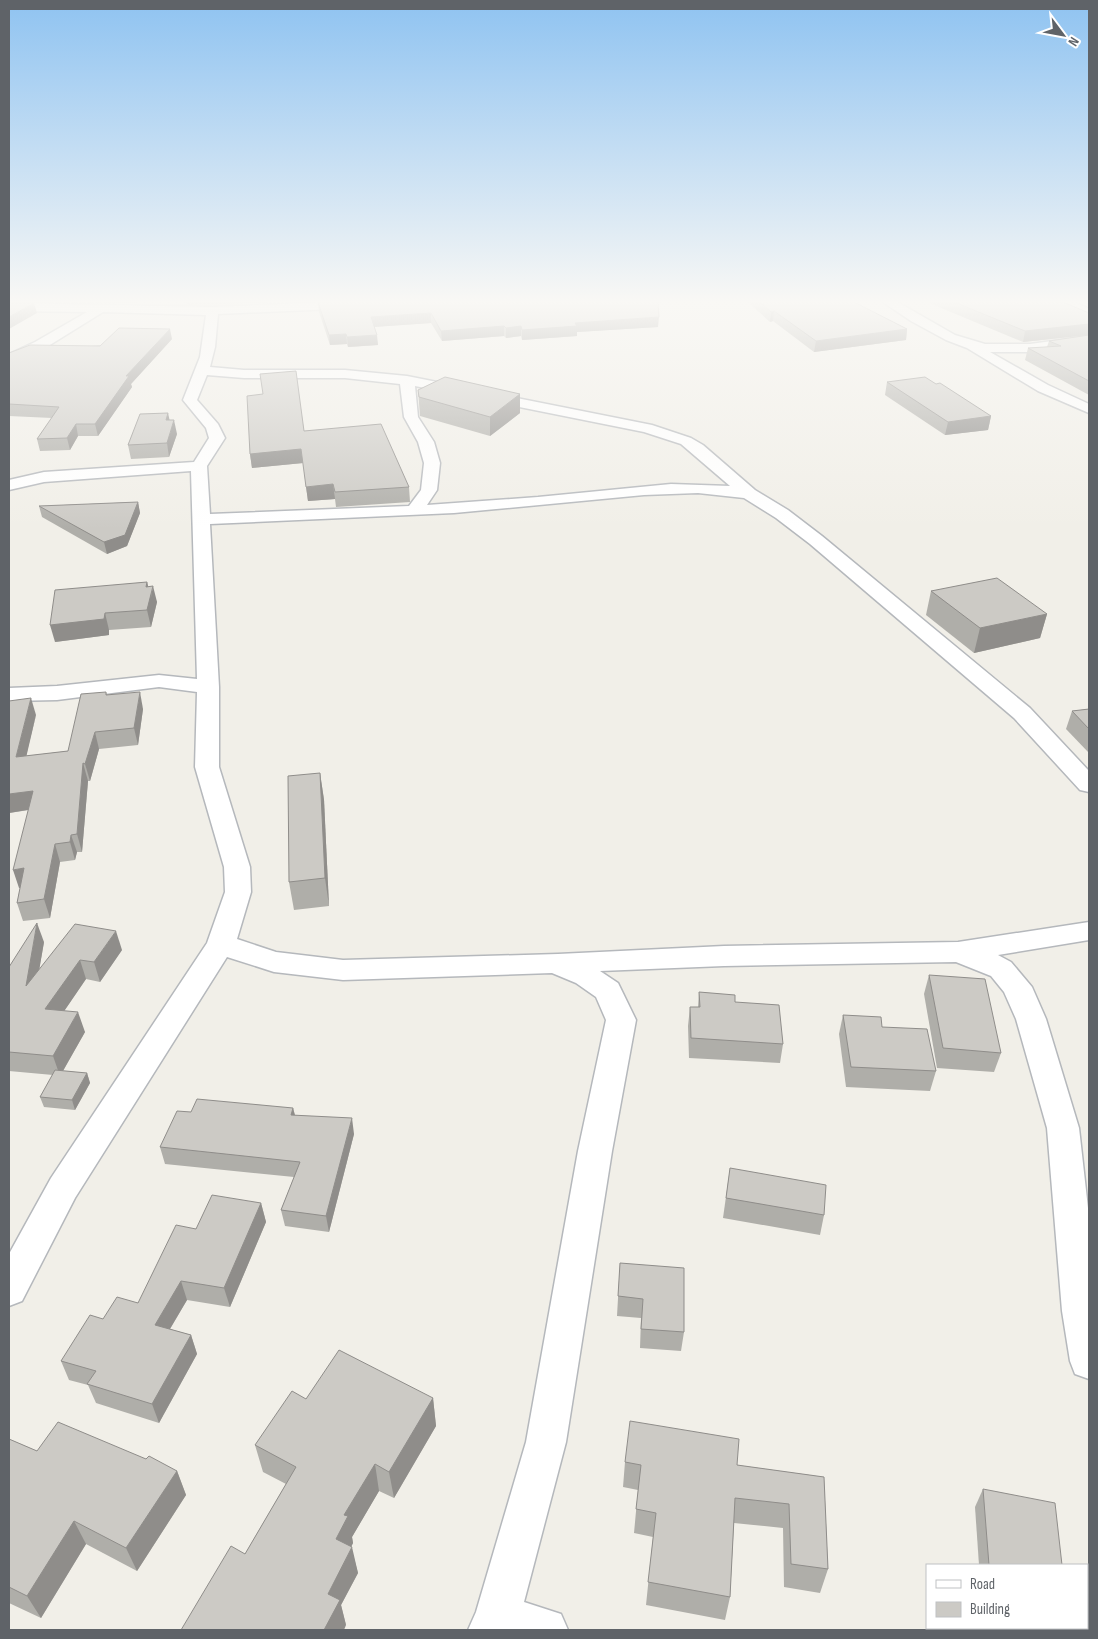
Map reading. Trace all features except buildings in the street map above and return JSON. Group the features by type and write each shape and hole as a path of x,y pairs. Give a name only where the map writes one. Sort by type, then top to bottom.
{"street":[{"path":"9,1289 62,1188 221,944 238,892 237,867 207,766 208,687 199,466 217,438 215,428 194,408 190,400 201,376"},
{"path":"371,376 407,380 647,428 686,441 697,448 749,494 782,514 816,540 1022,713 1089,786"},
{"path":"1024,376 1043,388 1089,409"},
{"path":"407,380 411,417 426,442 432,463 429,490 415,510"},
{"path":"9,478 199,466"},
{"path":"9,485 44,477"},
{"path":"202,519 415,510 590,498 686,487 723,488 749,494"},
{"path":"159,681 207,658"},
{"path":"9,695 57,693 159,681 208,687"},
{"path":"221,944 274,962 344,970 724,956 957,952 1089,931"},
{"path":"957,952 990,963 1001,969 1018,988 1031,1019 1063,1128 1081,1311 1089,1361"},
{"path":"545,1630 494,1624 546,1442 594,1160 621,1020 608,991 586,976 555,963"}]}
